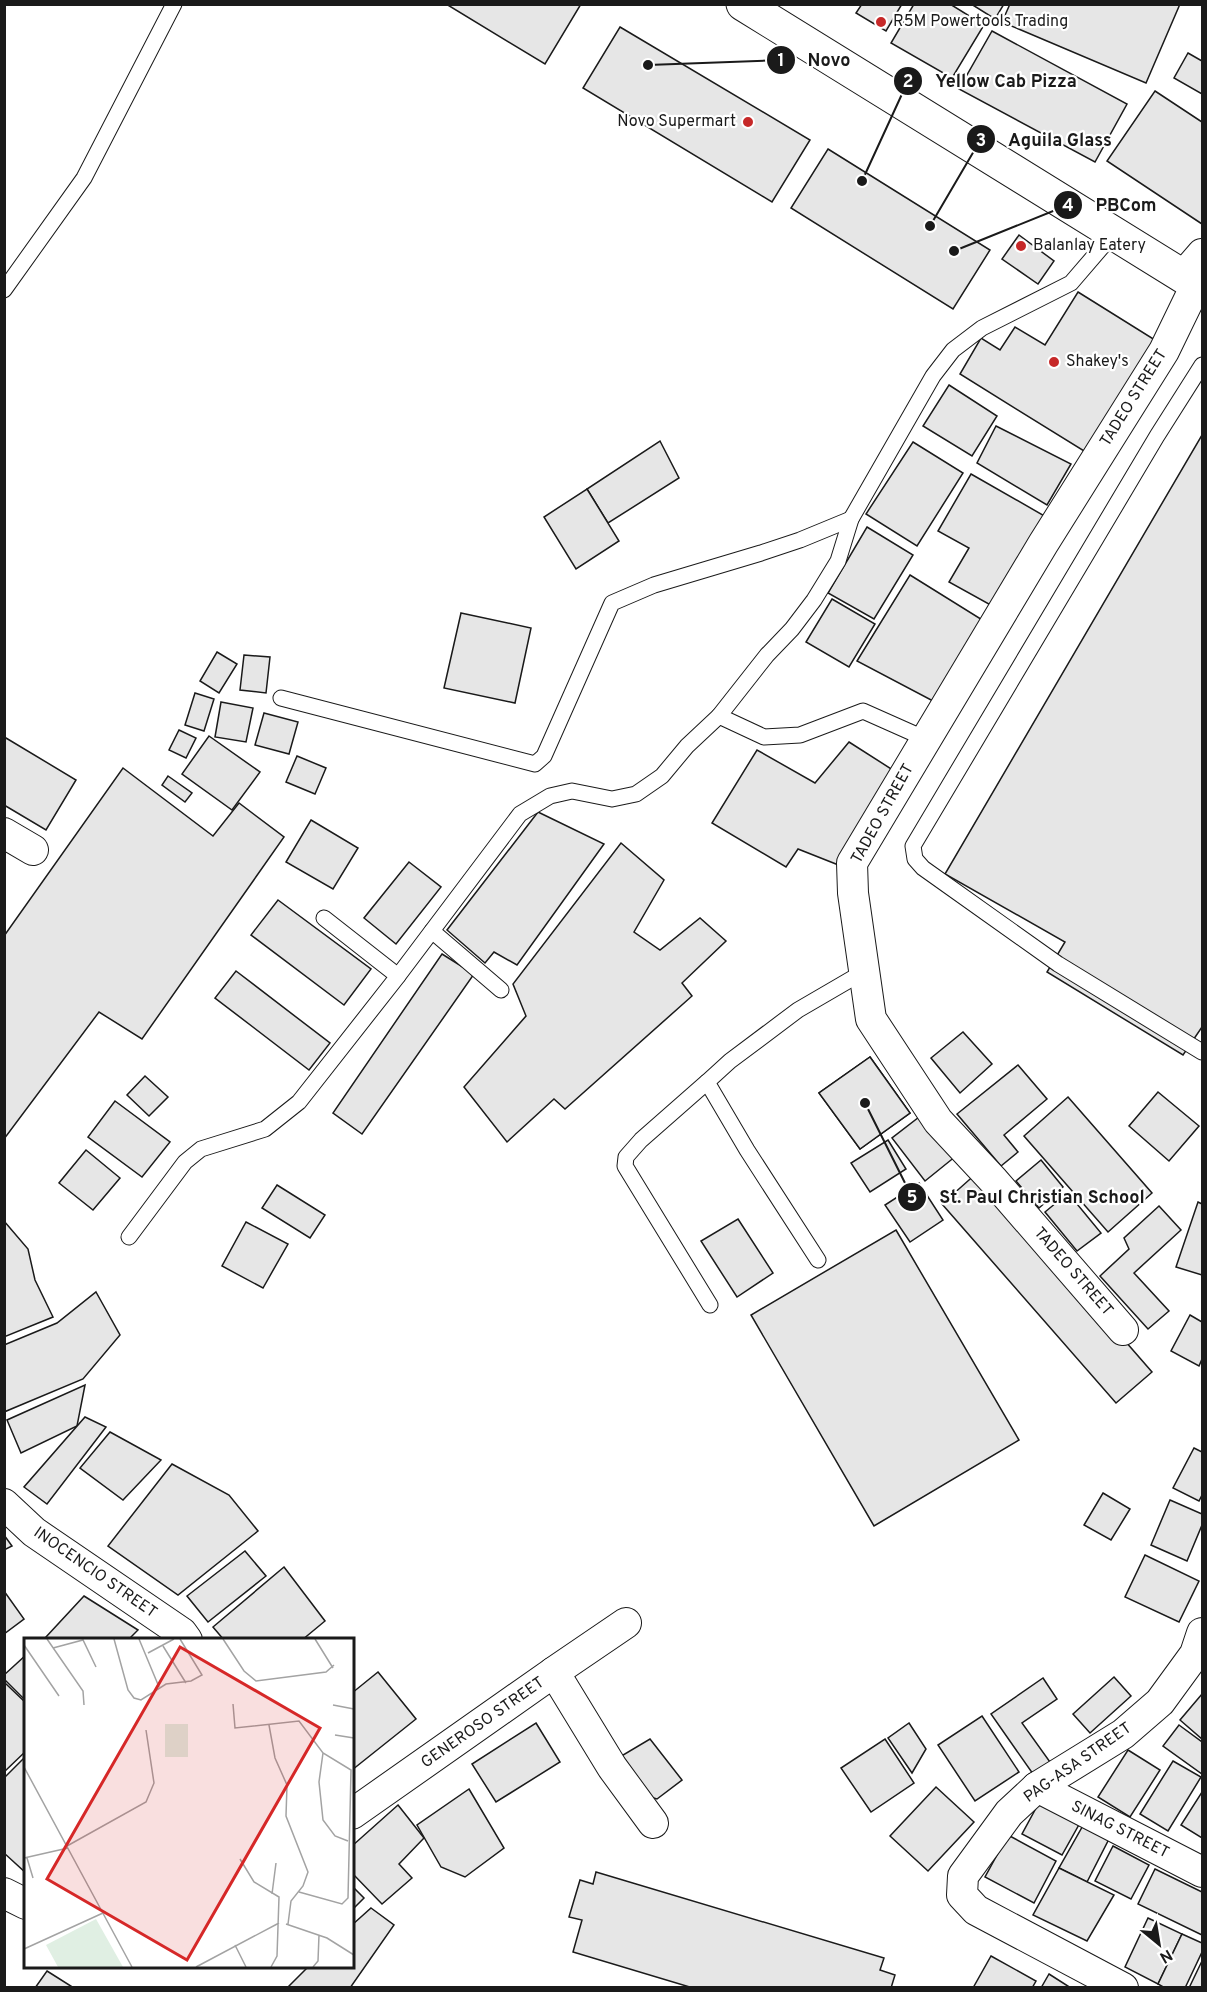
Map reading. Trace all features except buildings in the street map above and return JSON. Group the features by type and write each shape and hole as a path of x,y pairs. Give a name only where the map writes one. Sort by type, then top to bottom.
{"highway":[{"path":"743,4 1114,233 1196,276"}],"street":[{"name":"TADEO STREET","path":"1123,1330 994,1181 938,1121 871,1019 853,894 852,863 1043,544 1164,351 1196,276"},
{"path":"4,833 33,850"},
{"name":"INOCENCIO STREET","path":"4,1504 34,1532 186,1638"},
{"path":"554,1672 626,1623"},
{"name":"PAG-ASA STREET","path":"1123,1988 976,1910 962,1895 963,1876 1009,1813 1037,1787 1123,1734 1160,1702 1200,1650"},
{"name":"GENEROSO STREET","path":"354,1813 554,1672 612,1767 653,1823"},
{"name":"SINAG STREET","path":"1037,1787 1203,1872"},
{"path":"4,1893 24,1903"}],"lane":[{"path":"4,290 84,178 174,4"},
{"path":"129,1237 185,1162 201,1149 265,1129 299,1102 398,976 520,814 550,796 572,791 612,799 636,794 663,776 687,746 719,716 814,600 838,561 851,519 933,376 953,350 982,328 1071,283 1114,233"},
{"path":"1203,365 1151,446 914,846 915,859 923,868 1058,964 1203,1052"},
{"path":"281,698 535,764 544,756 612,603 654,585 771,550 851,519"},
{"path":"719,716 764,737 800,735 863,711 926,739"},
{"path":"324,918 398,976"},
{"path":"432,931 501,990"},
{"path":"710,1305 625,1167 626,1157 641,1140 730,1061 798,1010 865,971"},
{"path":"707,1082 747,1150 818,1260"}],"place":[{"name":"R5M Powertools Trading","path":"881,22"},
{"name":"Novo","path":"648,65"},
{"name":"Novo Supermart","path":"748,122"},
{"name":"Yellow Cab Pizza","path":"862,181"},
{"name":"Aguila Glass","path":"930,226"},
{"name":"Balanlay Eatery","path":"1021,246"},
{"name":"PBCom","path":"954,251"},
{"name":"Shakey's","path":"1054,362"},
{"name":"St. Paul Christian School","path":"865,1103"}]}
